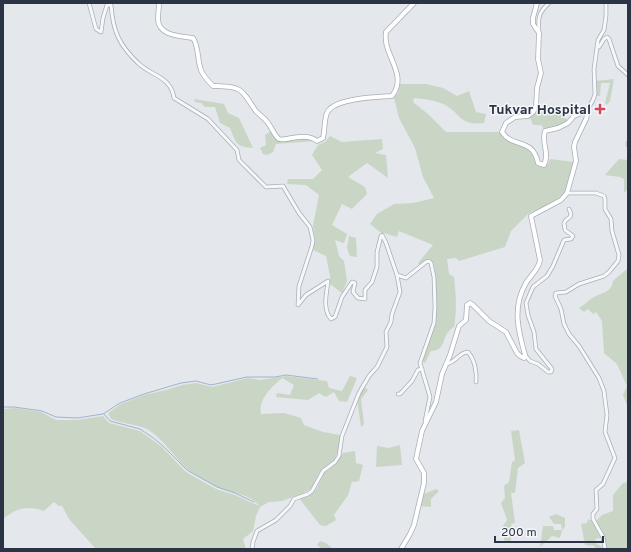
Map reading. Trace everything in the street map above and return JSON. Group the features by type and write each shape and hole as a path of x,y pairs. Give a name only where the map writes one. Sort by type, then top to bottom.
{"main road":[{"path":"159,3 159,26 164,31 172,34 193,38 196,42 201,70 206,79 213,86 228,86 244,93 256,111 268,122 279,139 282,140 299,136 313,138 317,141 323,138 325,119 327,112 331,107 359,99 392,96 396,92 398,85 396,71 385,43 386,32 414,3"},
{"path":"401,549 414,525 424,483 424,473 416,459 422,431 436,402 442,374 459,326 466,320 467,305 470,303 488,321 506,332 520,356 524,358 525,355 518,330 517,311 523,288 539,265 540,260 531,216 550,207 567,194 576,162 574,147 575,142 586,119 586,112 574,116 568,123 558,128 545,131 544,134 547,155 544,165 538,163 537,154 534,150 509,139 502,132 506,123 515,117 528,116 536,107 537,88 541,73 538,58 539,33 533,24 532,18 537,3"}],"street":[{"path":"89,3 96,29 101,32 107,4 111,5 112,18 118,40 138,64 166,81 173,90 174,98 208,119 237,150 239,160 266,187 283,186 287,190 299,213 310,227 313,240 299,286 298,305 306,295 326,281 328,282 326,291 328,316 331,319 335,317 342,297 352,282 356,283 353,292 358,298 365,299 365,290 372,282 377,267 377,252 382,235 397,275 400,292 392,314 392,322 386,332 387,347 377,367 369,376 359,392 341,440 339,456 335,462 323,471 312,491 294,499 285,512 276,520 257,531 252,549"},
{"path":"539,33 539,15 549,3"},
{"path":"586,112 595,94 594,69 598,40 604,30 606,3"},
{"path":"598,48 607,37 618,66 628,75"},
{"path":"567,194 596,193 604,196 605,209 611,219 612,231 619,255 618,261 604,276 579,284 566,292 556,293 555,296 567,329 599,378 604,391 607,415 606,432 616,458 603,484 596,490 597,509 593,514 593,519 603,537 605,549"},
{"path":"525,355 530,361 538,364 548,372 551,372 552,369 536,349 534,332 528,315 526,303 532,287 547,276 564,240 573,236 565,230 564,223 571,214 569,208"},
{"path":"397,275 406,278 426,262 429,261 431,263 434,277 434,323 420,363 430,397 425,425"},
{"path":"446,364 452,363 462,353 468,352 477,375 476,382"},
{"path":"398,394 400,394 408,386 418,370 422,369"}],"green space":[{"path":"614,79 610,101 607,105 605,103 610,83 601,83 600,96 597,96 596,81"},
{"path":"400,84 426,84 443,88 457,96 469,91 476,112 486,114 484,123 469,123 443,104 414,98 413,102 428,114 446,132 499,132 504,137 529,149 543,166 548,164 550,159 574,162 568,186 564,193 551,204 529,213 511,231 505,247 459,261 456,258 447,259 449,274 454,277 455,283 456,308 454,327 447,334 441,347 431,351 425,363 422,360 435,324 437,306 435,269 433,262 429,259 420,266 418,263 433,245 399,231 397,237 380,232 370,224 377,214 394,204 413,203 434,198 423,177 415,148 399,118 394,98 398,93"},
{"path":"194,99 224,104 228,113 239,118 253,148 243,147 235,141 230,128 220,123 215,107 205,107 201,103 195,102"},
{"path":"539,107 558,111 568,121 559,126 545,130 541,125 533,125 530,117 534,115"},
{"path":"271,131 277,140 284,141 301,137 315,141 276,144 273,152 267,155 263,154 260,148 266,145 265,135"},
{"path":"330,136 342,142 382,139 383,149 375,153 386,155 388,178 367,163 348,177 365,187 367,194 352,209 342,204 332,225 347,234 344,243 335,240 339,256 344,261 347,281 342,293 330,284 326,256 313,250 315,237 313,226 319,195 306,185 287,184 288,179 313,179 322,170 312,155 318,145 325,142"},
{"path":"619,159 628,160 628,189 624,193 624,179 605,175"},
{"path":"349,236 356,238 357,257 350,256 347,248"},
{"path":"628,268 628,408 623,395 627,386 617,364 604,353 602,321 596,312 593,314 588,309 584,312 579,308 594,297 609,290 613,281"},
{"path":"286,376 327,381 329,388 342,391 350,376 357,378 347,402 339,401 334,392 326,397 319,393 308,400 276,397 277,393 290,395 294,385 282,378 274,385 264,398 261,414 284,413 301,418 304,425 323,432 340,435 339,449 334,460 319,473 312,488 302,494 282,501 269,502 260,507 256,516 253,531 243,539 246,549 96,549 69,519 62,506 59,506 54,502 44,511 27,508 13,512 3,519 3,409 15,408 41,412 56,420 77,420 103,416 109,423 140,431 162,447 186,472 216,489 235,495 259,506 250,498 215,486 196,475 186,468 158,437 147,429 111,419 108,413 121,404 144,395 182,385 196,383 212,387 248,378 260,380"},
{"path":"364,387 368,390 361,399 364,424 361,427 357,400"},
{"path":"519,430 525,463 518,468 515,493 511,493 515,523 511,524 513,533 510,543 505,542 501,529 507,520 501,503 505,498 504,486 509,482 512,462 515,460 511,431"},
{"path":"400,445 402,465 376,467 377,446 389,448"},
{"path":"355,451 356,463 363,465 359,481 352,482 348,495 334,515 336,520 326,526 320,525 299,498 313,492 317,488 324,472 336,463 343,453"},
{"path":"628,482 628,549 605,549 595,522 602,515 613,511 613,495 623,483"},
{"path":"436,489 439,491 431,499 431,507 420,506 424,494"},
{"path":"556,514 565,518 565,527 562,530 561,524 554,524 549,517"},
{"path":"588,519 592,521 601,538 595,539 597,544 601,546 602,549 595,549 594,546 585,545 581,524 587,523"},
{"path":"543,526 553,526 554,530 562,530 560,538 552,536 540,547"},
{"path":"320,541 326,543 333,549 322,549 317,545"}],"waterway":[{"path":"3,407 42,411 56,417 77,418 103,414 120,403 181,383 196,381 211,385 247,377 275,377 286,375 318,379"},
{"path":"104,414 110,421 140,429 152,437 187,470 217,487 235,493 254,502"}],"place":[{"name":"Tukvar Hospital","path":"600,109"}]}
